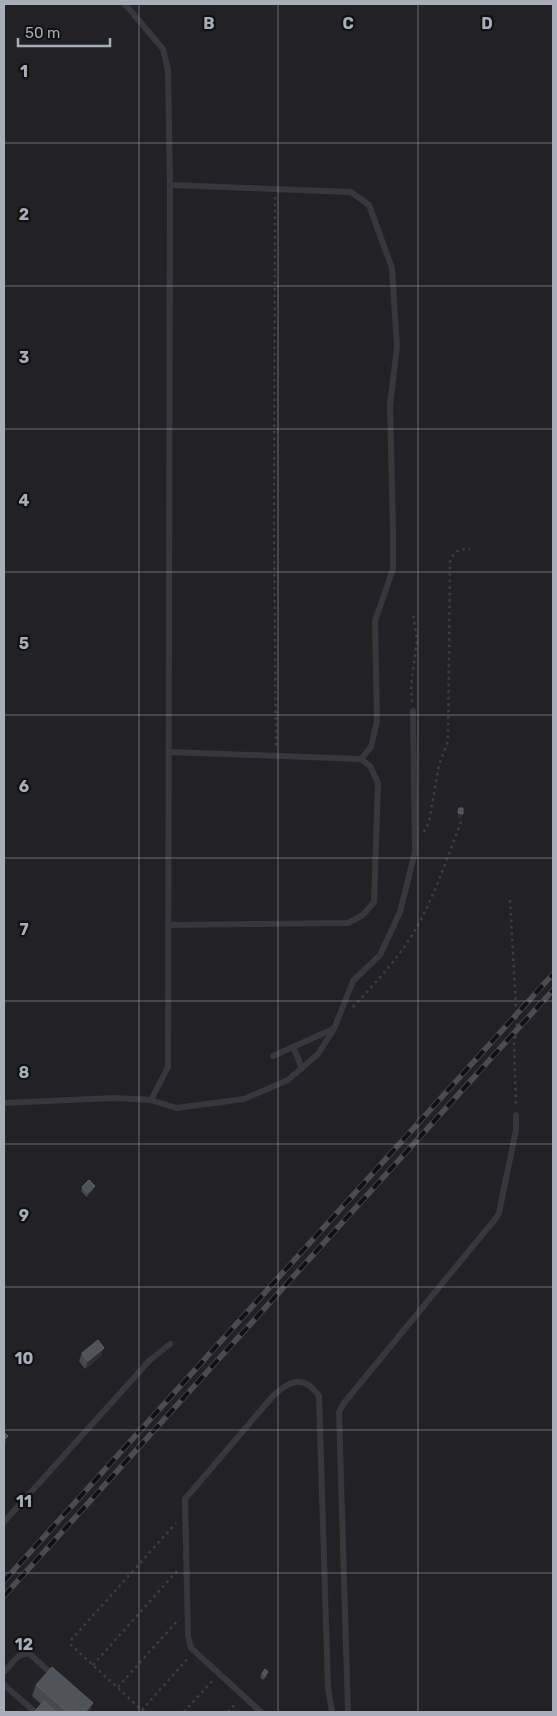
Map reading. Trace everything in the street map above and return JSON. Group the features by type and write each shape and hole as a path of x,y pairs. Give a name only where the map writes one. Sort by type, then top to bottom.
{"lane":[{"path":"125,4 163,49 168,70 170,185 168,1067 150,1100"},
{"path":"170,185 351,192 369,205 392,268 397,347 390,406 392,569 375,621 377,721 371,747 361,759"},
{"path":"4,1103 115,1098 150,1100 176,1108 244,1098 288,1080 318,1054 334,1029 353,981 380,955 400,912 415,852 413,711"},
{"path":"168,752 361,759 370,766 378,783 374,902 363,915 348,923 168,925"},
{"path":"273,1056 334,1029"},
{"path":"293,1046 302,1068"},
{"path":"348,1712 339,1412 344,1403 499,1213 516,1130 516,1115"},
{"path":"4,1522 149,1361 170,1344"},
{"path":"261,1712 194,1651 189,1643 184,1499 267,1403 285,1386 297,1381 313,1388 319,1396 328,1688 332,1712"},
{"path":"4,1672 20,1654 25,1653 30,1654 58,1680"},
{"path":"4,1685 35,1712"}],"path":[{"path":"275,190 274,531 276,756"},
{"path":"415,852 428,822 439,765 448,741 450,562 454,553 459,549 470,548"},
{"path":"413,613 417,640 411,686 413,711"},
{"path":"353,1007 391,965 418,925 433,894 461,822"},
{"path":"510,900 517,1026 514,1044 516,1115"},
{"path":"185,1513 71,1640 72,1645 143,1711 194,1651"},
{"path":"93,1664 187,1561"},
{"path":"118,1687 188,1609"},
{"path":"184,1712 218,1674"},
{"path":"228,1712 243,1696"}],"shaded area":[{"path":"4,4 553,4 553,1712 4,1712"}],"building":[{"path":"459,808 463,808 463,814 458,813"},
{"path":"89,1180 95,1186 88,1193 82,1187"},
{"path":"98,1340 104,1348 88,1361 82,1353"},
{"path":"4,1432 8,1436 4,1440"},
{"path":"52,1667 93,1703 85,1712 68,1712 36,1685"},
{"path":"265,1669 268,1672 265,1676 262,1673"},
{"path":"44,1701 56,1712 34,1712"}],"railway":[{"path":"4,1581 553,974"},
{"path":"4,1596 553,990"}]}
